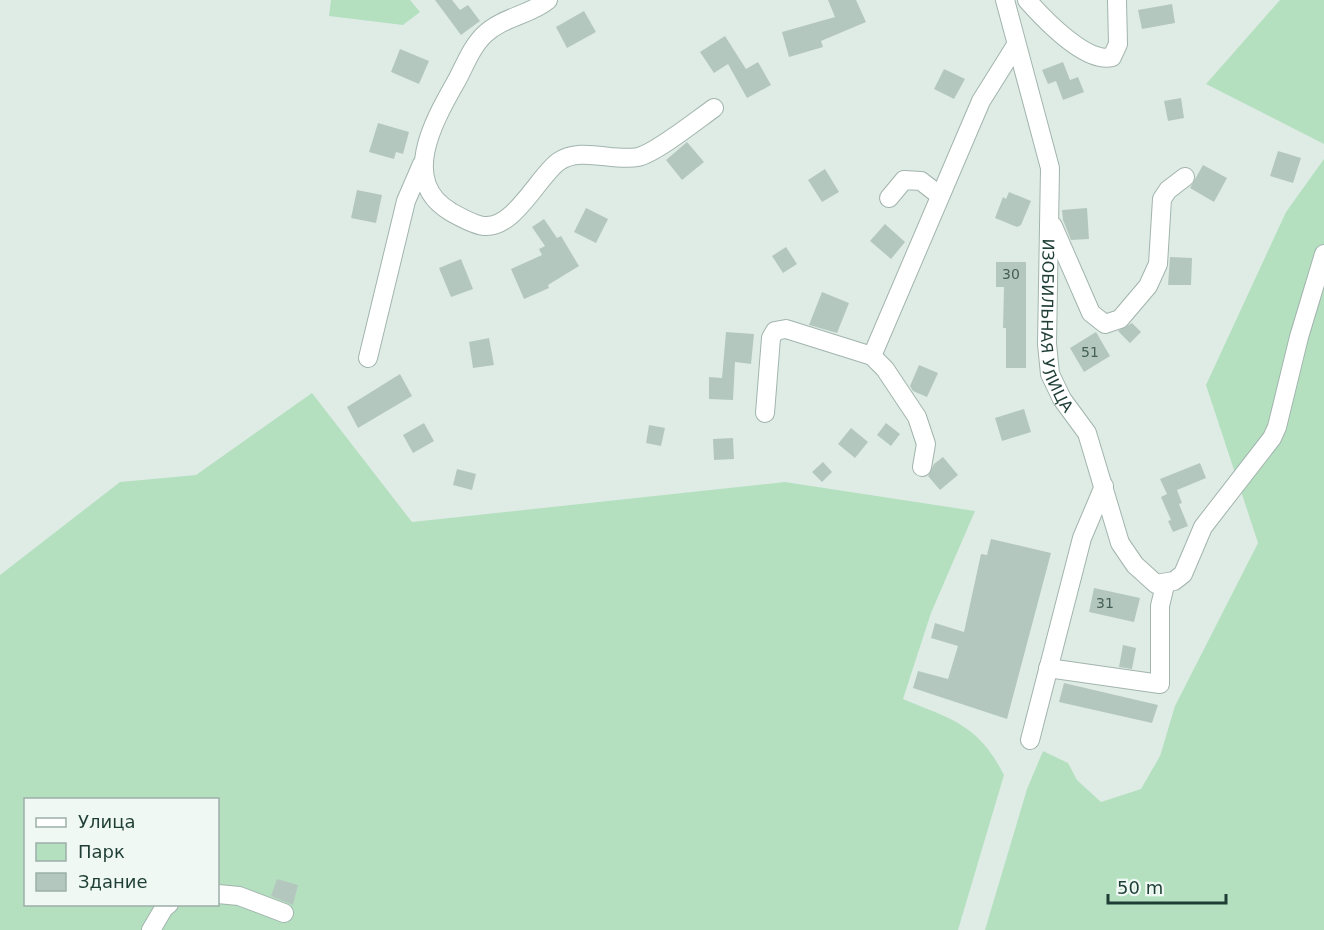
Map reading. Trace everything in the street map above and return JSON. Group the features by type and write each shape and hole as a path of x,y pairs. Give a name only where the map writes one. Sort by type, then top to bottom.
{"street":[{"name":"ИЗОБИЛЬНАЯ УЛИЦА","path":"1005,0 1050,168 1047,344 1050,374 1062,399 1087,433 1105,485 1108,509 1120,543 1135,566 1160,584"},
{"path":"1027,0 1068,40 1088,52 1107,58 1112,57 1118,44 1117,0"},
{"path":"368,358 406,201 423,162 429,136 441,108 477,44 491,28 549,1"},
{"path":"872,356 981,101 1016,45"},
{"path":"423,162 426,185 443,207 485,226 507,217 528,198 560,161 573,156 629,158 645,155 714,108"},
{"path":"1050,218 1091,313 1105,324 1113,322 1120,319 1154,275 1158,264 1162,199 1168,190 1185,177"},
{"path":"889,198 904,180 921,181 939,195"},
{"path":"1048,668 1160,684 1160,584 1183,574 1203,527 1272,438 1277,427 1299,337 1324,254"},
{"path":"765,413 768,361 775,331 786,329 872,356 900,388 917,417 926,444 922,467"},
{"path":"1030,740 1082,538 1105,485"},
{"path":"219,894 239,896 285,913"},
{"path":"150,930 167,906"}],"green space":[{"path":"331,0 410,0 420,12 403,25 329,16"},
{"path":"1280,0 1324,0 1324,144 1206,84"},
{"path":"1324,159 1324,930 985,930 1027,789 1043,751 1068,763 1077,780 1101,802 1141,789 1160,756 1175,706 1258,543 1206,385 1286,212"},
{"path":"312,393 412,522 785,482 975,511 931,613 903,699 950,719 974,734 994,758 1004,775 958,930 0,930 0,575 120,482 196,475"}],"building":[{"path":"435,0 452,0 460,10 468,5 480,21 461,35"},
{"path":"828,0 856,0 866,22 821,41 823,47 789,57 782,32 835,17"},
{"path":"1172,4 1175,23 1142,29 1138,10"},
{"path":"584,11 596,32 567,48 556,27"},
{"path":"725,36 746,69 758,62 771,85 747,98 728,64 714,73 700,52"},
{"path":"400,49 429,61 419,84 391,72"},
{"path":"1063,62 1070,80 1078,77 1084,92 1063,100 1056,81 1048,84 1042,70"},
{"path":"944,69 965,79 954,99 934,89"},
{"path":"1181,98 1184,118 1168,121 1164,101"},
{"path":"378,123 409,132 403,154 396,152 394,159 369,152"},
{"path":"687,142 704,162 682,180 666,160"},
{"path":"1278,151 1301,158 1293,183 1270,176"},
{"path":"1203,165 1227,178 1214,202 1190,188"},
{"path":"825,169 839,192 822,202 808,180"},
{"path":"357,190 382,195 376,223 351,218"},
{"path":"1009,192 1031,201 1021,225 1017,227 995,218 1003,197 1006,199"},
{"path":"586,208 608,219 596,243 574,232"},
{"path":"1087,208 1089,239 1071,240 1063,220 1062,210"},
{"path":"544,219 557,238 561,236 579,266 548,285 549,288 524,299 511,269 542,255 539,249 545,246 532,227"},
{"path":"885,224 905,242 891,259 870,241"},
{"path":"786,247 797,264 783,273 772,256"},
{"path":"1170,257 1192,258 1191,285 1168,285"},
{"path":"461,259 473,289 451,297 439,268"},
{"path":"996,262 1026,262 1026,368 1006,368 1006,328 1003,328 1004,287 996,287"},
{"path":"822,292 849,303 837,333 809,325"},
{"path":"1132,323 1141,332 1130,343 1118,331"},
{"path":"726,332 754,334 751,364 735,362 733,400 709,399 709,377 722,378"},
{"path":"1096,332 1110,356 1084,372 1070,348"},
{"path":"489,338 494,365 473,368 469,342"},
{"path":"919,365 938,373 927,397 913,391 910,386"},
{"path":"400,374 412,396 358,428 347,407"},
{"path":"1024,409 1031,432 1002,441 995,418"},
{"path":"424,423 434,441 413,453 403,435"},
{"path":"886,423 900,434 891,446 877,435"},
{"path":"649,425 665,428 661,446 646,443"},
{"path":"851,428 868,442 855,458 838,444"},
{"path":"733,438 734,459 714,460 713,439"},
{"path":"943,457 958,475 940,490 928,476 934,464"},
{"path":"823,462 832,472 822,482 812,472"},
{"path":"1200,463 1206,478 1177,490 1182,503 1179,504 1188,526 1173,532 1168,521 1171,520 1161,497 1167,494 1160,479"},
{"path":"457,469 476,474 472,490 453,485"},
{"path":"991,539 1051,553 1007,719 913,688 918,671 948,679 958,646 931,638 935,623 964,632 981,554 987,555"},
{"path":"1094,588 1140,598 1134,622 1089,612"},
{"path":"1123,645 1136,648 1132,669 1119,667"},
{"path":"1064,683 1158,705 1152,723 1059,702"},
{"path":"277,879 298,885 293,905 271,896"}]}
